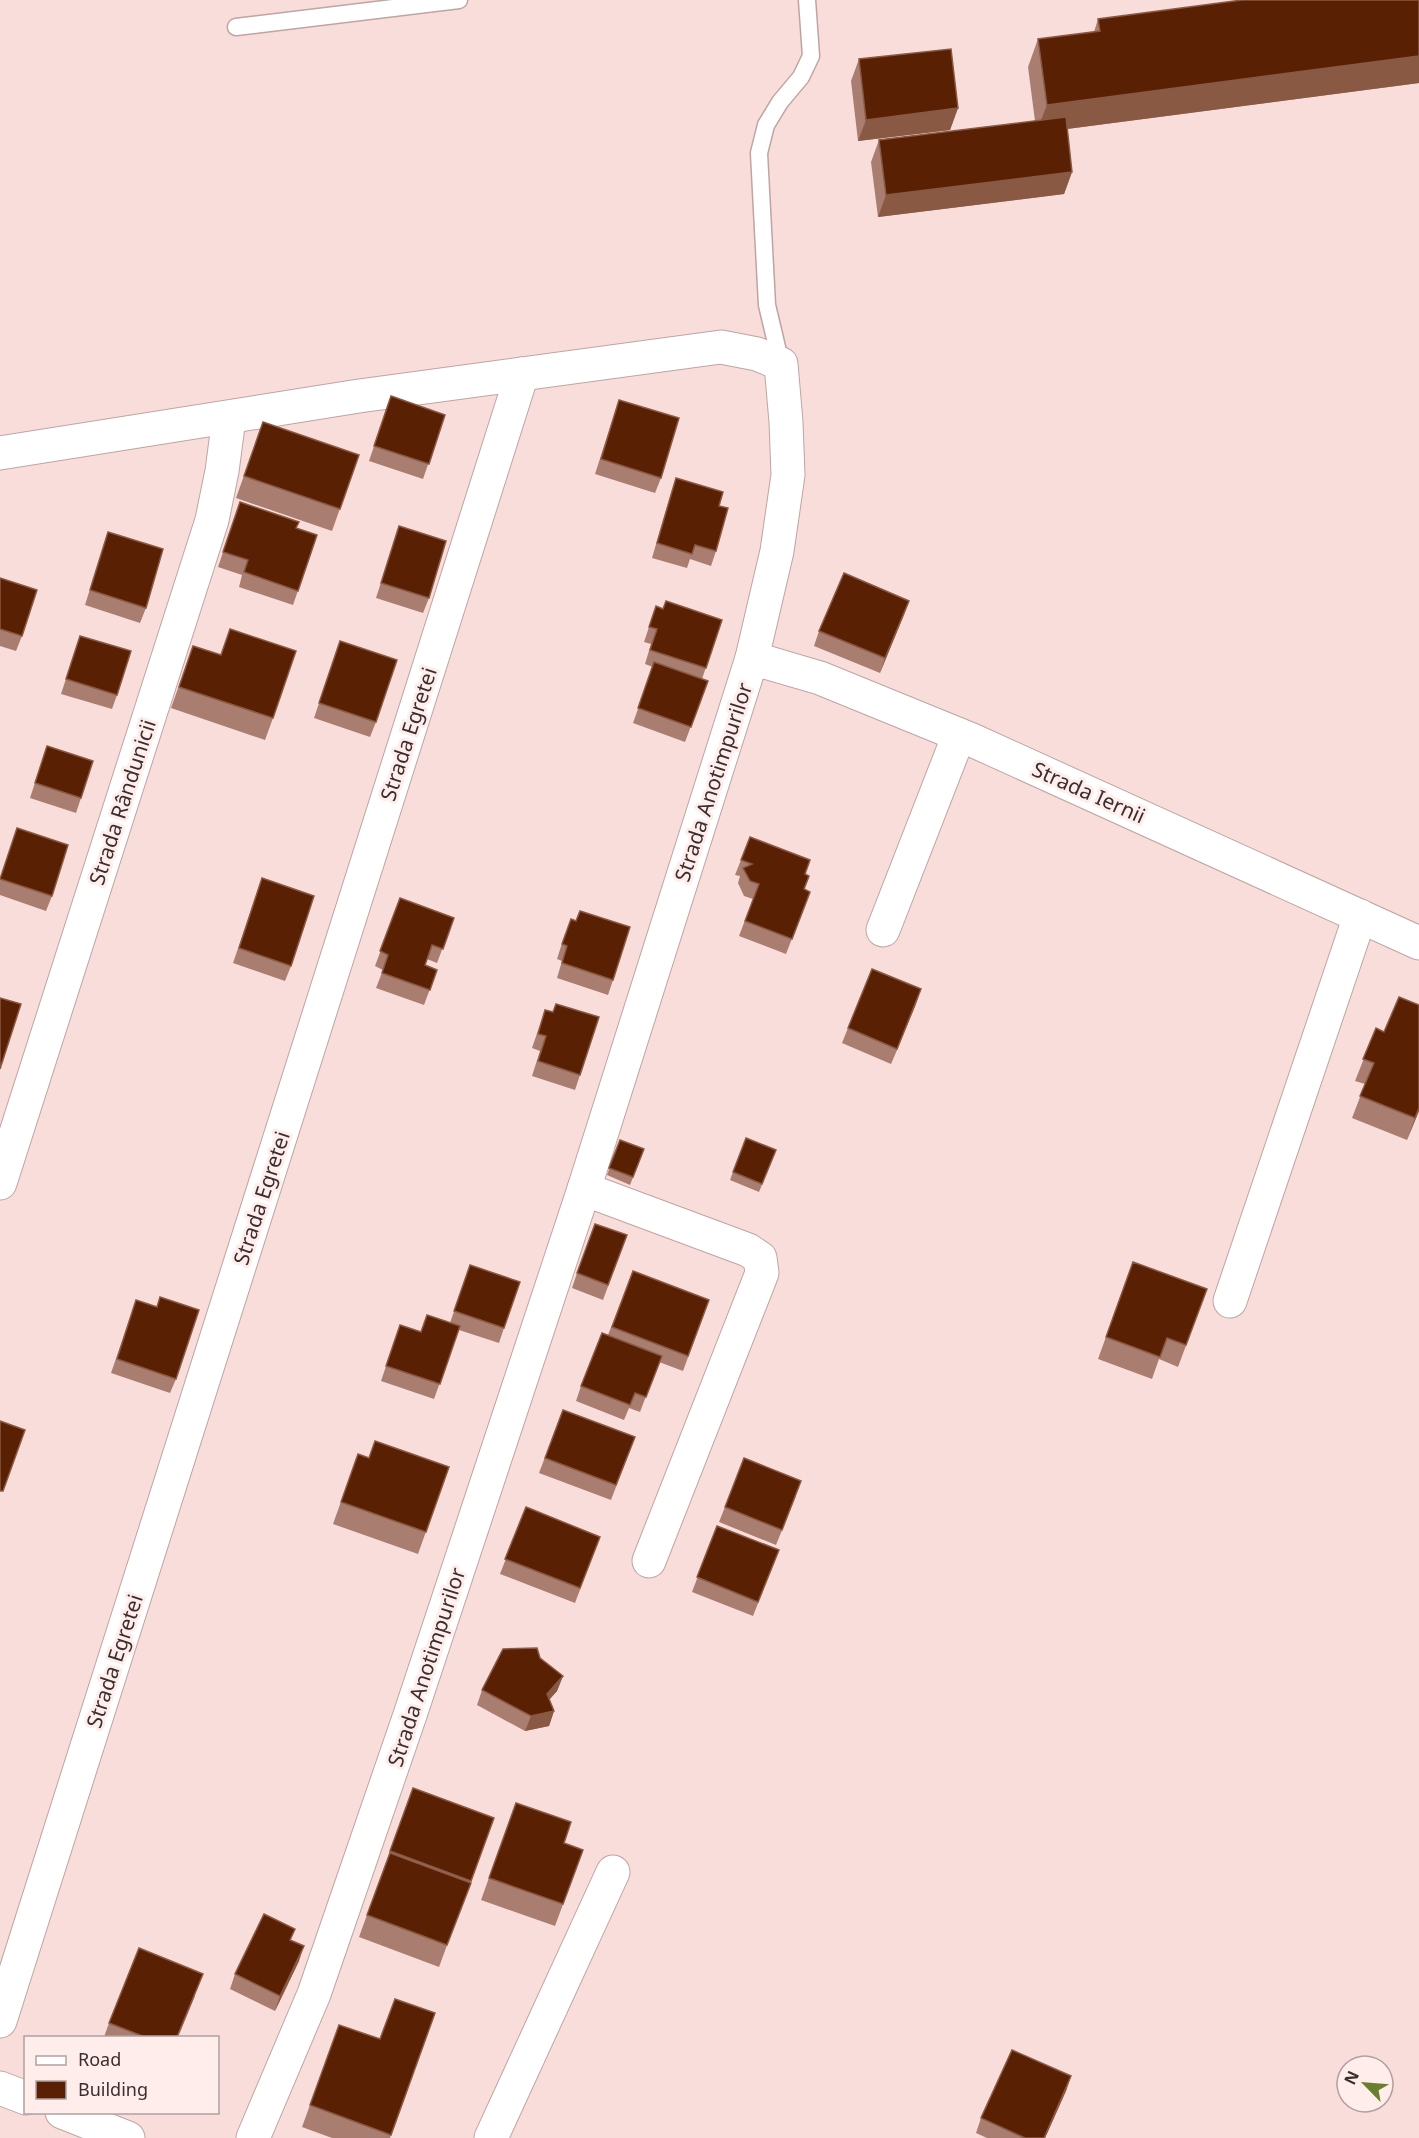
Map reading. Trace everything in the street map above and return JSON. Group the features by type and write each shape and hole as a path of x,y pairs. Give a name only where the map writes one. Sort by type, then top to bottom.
{"street":[{"path":"0,453 359,396 720,347 757,354 781,364"},
{"name":"Strada Anotimpurilor","path":"253,2138 314,1994 414,1704 584,1189 752,658 777,551 788,475 781,364"},
{"name":"Strada Egretei","path":"0,2021 522,375"},
{"name":"Strada Rândunicii","path":"0,1183 212,519 222,471 229,418"},
{"name":"Strada Iernii","path":"752,658 820,678 959,735 1419,943"},
{"path":"883,930 959,735"},
{"path":"1230,1301 1360,916"},
{"path":"584,1189 748,1250 760,1258 762,1273 649,1561"},
{"path":"492,2138 613,1872"},
{"path":"0,2088 24,2097"},
{"path":"67,2114 128,2138"}],"lane":[{"path":"236,27 459,0"},
{"path":"781,364 767,305 759,153 766,125 780,102 801,77 811,56 807,0"}],"building":[{"path":"1242,0 1419,0 1419,56 1047,105 1038,39 1100,31 1098,19"},
{"path":"951,49 958,108 866,120 859,59"},
{"path":"1066,117 1072,172 886,195 879,140"},
{"path":"391,396 445,415 429,464 374,446"},
{"path":"619,400 679,418 661,478 601,459"},
{"path":"263,422 359,455 340,509 244,476"},
{"path":"676,478 723,492 719,506 728,508 716,551 695,545 692,554 657,543"},
{"path":"240,502 299,522 296,528 317,535 298,591 244,572 248,560 223,552"},
{"path":"399,526 446,541 429,598 381,583"},
{"path":"108,532 163,549 146,608 90,590"},
{"path":"844,573 909,601 885,658 819,631"},
{"path":"0,578 37,590 22,636 0,629"},
{"path":"666,601 722,620 706,668 650,650 657,629 649,627 656,606 663,609"},
{"path":"230,629 296,651 273,718 179,687 193,646 221,655"},
{"path":"80,636 131,651 117,695 66,679"},
{"path":"340,641 397,660 376,722 319,703"},
{"path":"654,662 708,681 691,727 638,708"},
{"path":"47,746 93,761 81,798 35,783"},
{"path":"17,828 68,845 52,896 0,879"},
{"path":"750,837 810,860 805,874 809,876 804,889 810,892 792,939 745,921 759,884 750,881 743,868 752,864 741,860"},
{"path":"262,878 314,896 291,966 239,948"},
{"path":"400,898 454,918 443,949 432,945 425,965 437,970 430,990 382,973 388,955 380,951"},
{"path":"580,911 630,927 613,980 562,963 567,946 562,944 571,919 576,921"},
{"path":"872,969 921,989 897,1049 848,1028"},
{"path":"1399,997 1419,1005 1419,1108 1415,1118 1360,1096 1374,1063 1363,1059 1376,1028 1384,1032"},
{"path":"0,998 21,1004 0,1069"},
{"path":"556,1004 599,1017 580,1075 538,1061 546,1036 538,1034 545,1010 553,1012"},
{"path":"746,1138 776,1150 762,1184 733,1172"},
{"path":"620,1140 644,1149 633,1177 609,1168"},
{"path":"595,1224 627,1235 608,1285 577,1273"},
{"path":"1133,1262 1207,1289 1186,1345 1167,1338 1160,1357 1106,1337"},
{"path":"470,1265 520,1282 504,1328 454,1311"},
{"path":"633,1271 709,1300 688,1356 612,1327"},
{"path":"160,1297 199,1310 176,1379 117,1359 136,1300 157,1307"},
{"path":"427,1315 460,1326 440,1384 386,1366 400,1325 421,1332"},
{"path":"602,1333 662,1356 646,1397 635,1393 630,1405 581,1386"},
{"path":"563,1410 635,1437 616,1485 545,1458"},
{"path":"0,1421 25,1430 3,1491 0,1491"},
{"path":"375,1441 449,1467 426,1532 341,1502 358,1454 369,1458"},
{"path":"744,1458 801,1481 782,1530 725,1507"},
{"path":"526,1507 600,1537 580,1588 505,1559"},
{"path":"717,1526 779,1550 758,1602 697,1577"},
{"path":"537,1648 540,1658 563,1676 547,1694 554,1711 531,1716 482,1690 503,1649"},
{"path":"413,1788 494,1818 471,1881 390,1851"},
{"path":"516,1803 571,1822 564,1843 583,1850 563,1904 489,1878"},
{"path":"390,1853 471,1883 447,1945 367,1915"},
{"path":"264,1914 295,1929 290,1940 304,1946 280,1996 235,1974"},
{"path":"139,1948 203,1974 177,2036 142,2036 109,2023"},
{"path":"395,1999 435,2013 391,2135 310,2105 339,2025 380,2039"},
{"path":"1012,2050 1071,2076 1044,2138 1025,2138 981,2118"}]}
